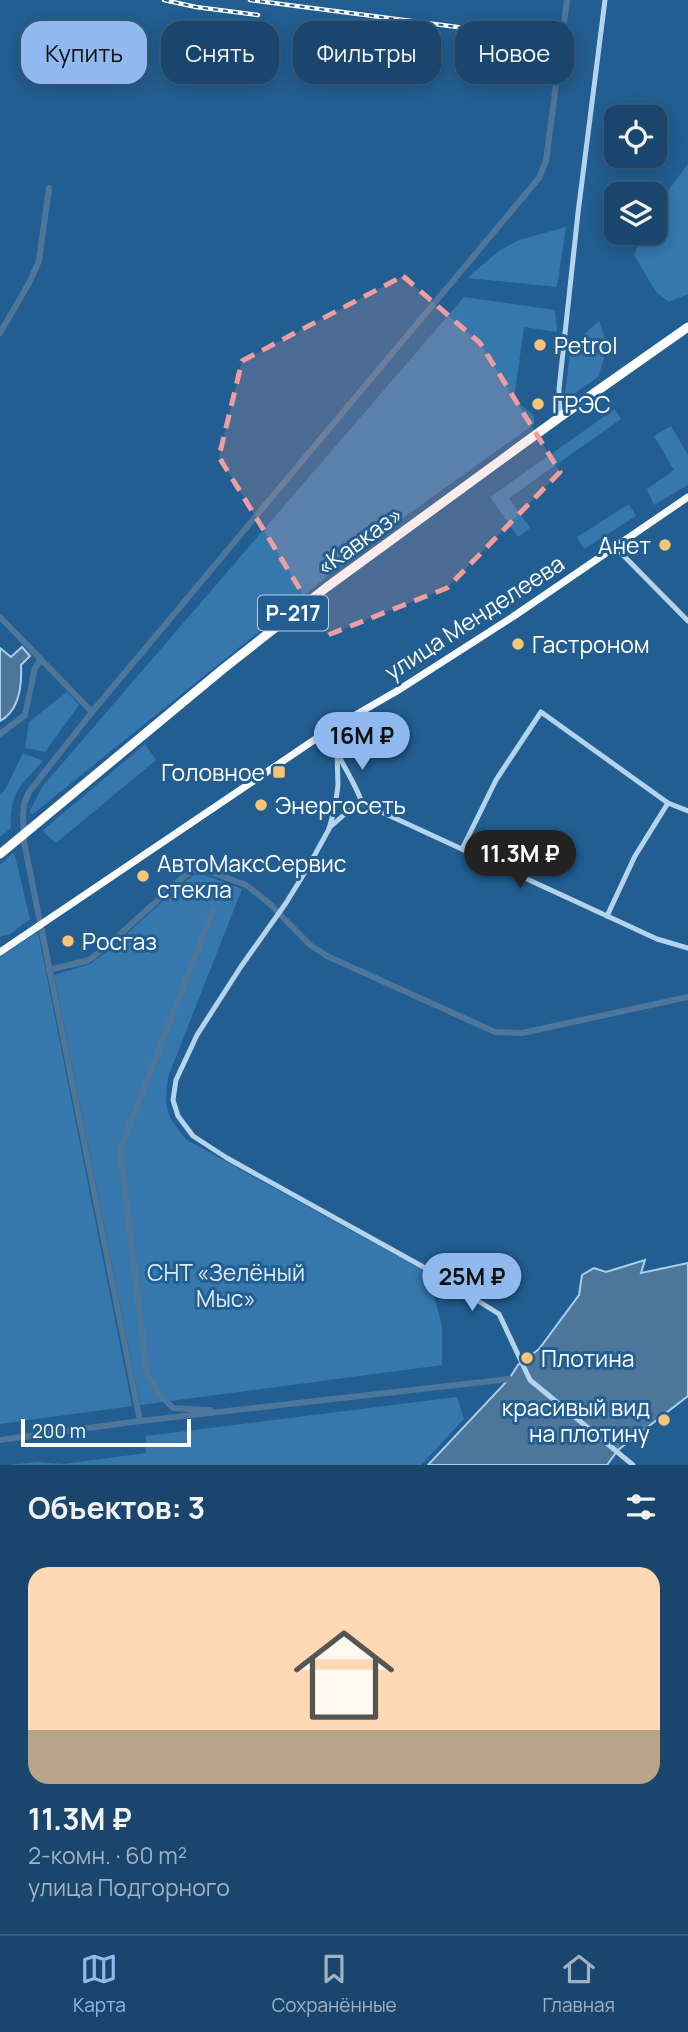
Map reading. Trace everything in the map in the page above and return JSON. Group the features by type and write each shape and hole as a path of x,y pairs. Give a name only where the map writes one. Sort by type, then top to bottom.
{"highway":[{"name":"«Кавказ»","path":"0,854 222,668 327,587 688,327"}],"main road":[{"name":"улица Менделеева","path":"0,952 326,732 397,691 510,619 688,497"}],"street":[{"path":"560,417 559,389 605,0"},
{"path":"615,547 688,621"},
{"path":"462,849 496,780 541,712 668,803 688,811"},
{"path":"326,732 358,790 362,803 657,939 688,948"},
{"path":"337,751 338,786 328,829 286,903 197,1035 176,1080 173,1100 178,1116 193,1136 227,1158 426,1269 499,1314 530,1380 634,1465"},
{"path":"328,829 362,803"},
{"path":"607,916 635,856 668,803"}],"highlighted area":[{"path":"403,276 480,343 560,472 447,588 328,635 219,457 242,361"}],"green space":[{"path":"688,164 688,294 669,302 656,292 634,255 639,245 667,245 667,192"},
{"path":"566,227 557,287 467,278 500,250 519,240"},
{"path":"464,297 555,310 557,332 524,327 514,399 534,416 534,424 371,541 33,814 29,813 42,787"},
{"path":"599,321 608,346 598,377 564,401 571,346"},
{"path":"615,409 621,419 509,498 530,528 518,537 490,497"},
{"path":"671,426 688,455 688,485 654,505 647,489 674,470 654,436"},
{"path":"629,504 636,516 584,549 577,537"},
{"path":"67,692 79,705 45,752 25,748 29,722"},
{"path":"145,744 156,760 56,843 42,831"},
{"path":"23,753 43,761 18,790 12,806 11,828 0,837 0,795"},
{"path":"14,852 30,919 10,934 0,937 0,865"},
{"name":"СНТ «Зелёный Мыс»","path":"202,874 242,889 168,1077 168,1112 187,1140 428,1273 442,1326 442,1365 140,1405 54,975 90,964 184,882 194,875"},
{"name":"СНТ «Зелёный Мыс»","path":"38,932 132,1406 0,1424 0,957"},
{"path":"457,1397 464,1419 421,1465 8,1465 38,1462 63,1464 146,1453 146,1436"}],"shaded area":[{"path":"22,647 30,656 21,665 16,704 0,721 0,648 11,657"},
{"path":"645,1260 641,1273 688,1263 688,1396 618,1450 607,1465 428,1465 509,1379 518,1365 539,1349 579,1295 582,1275 594,1268 606,1272"}],"waterway":[{"path":"140,1421 24,842 24,804 29,792 92,712 539,178 546,161 567,0"},
{"path":"0,333 39,261 49,188"},
{"path":"0,617 92,712"},
{"path":"0,734 25,715 35,668 41,659"},
{"path":"49,970 89,960 181,879 193,870 202,869 246,885 269,903 310,945 327,956 495,1032 522,1033 688,997"},
{"path":"210,1410 173,1408 160,1395 147,1375 120,1150 213,910"},
{"path":"0,1440 140,1421 509,1379 517,1381"}],"railway":[{"path":"164,0 258,15"},
{"path":"250,0 455,27"}],"place":[{"name":"Petrol","path":"540,345"},
{"name":"ГРЭС","path":"538,404"},
{"name":"Анет","path":"665,545"},
{"name":"Гастроном","path":"518,644"},
{"name":"Головное","path":"279,772"},
{"name":"Энергосеть","path":"261,805"},
{"name":"АвтоМаксСервис стекла","path":"143,876"},
{"name":"Росгаз","path":"68,941"},
{"name":"Плотина","path":"527,1358"},
{"name":"красивый вид на плотину","path":"664,1420"}]}
